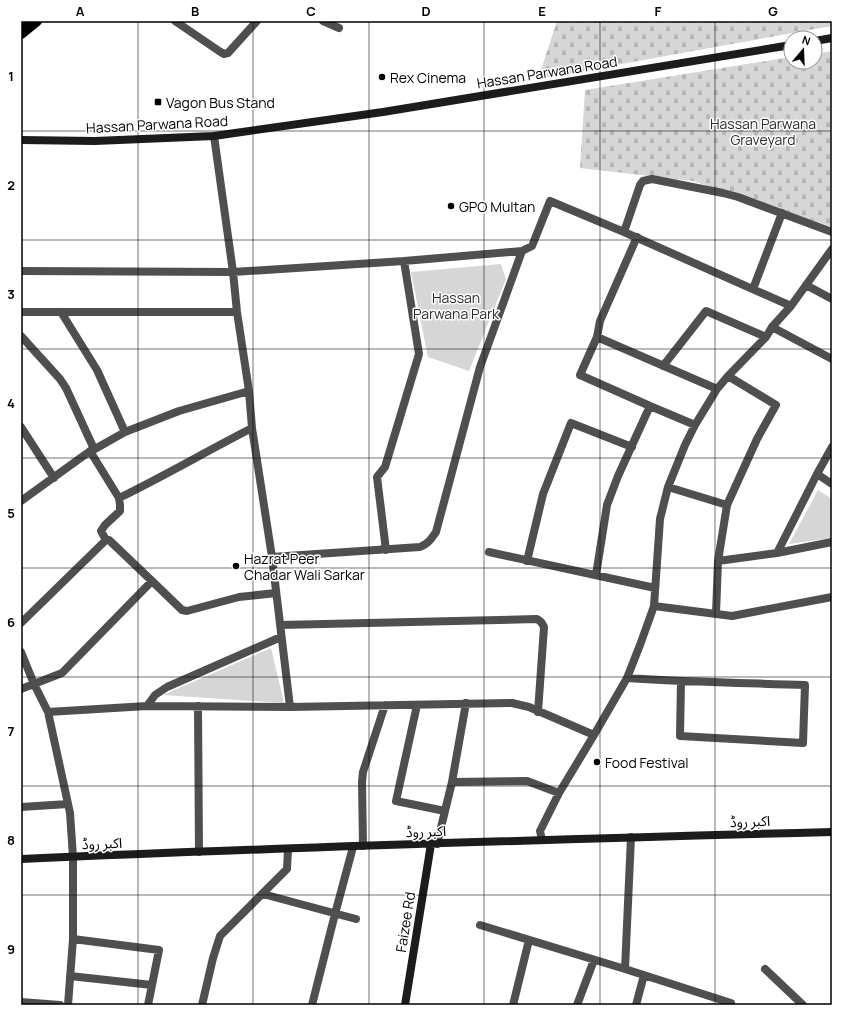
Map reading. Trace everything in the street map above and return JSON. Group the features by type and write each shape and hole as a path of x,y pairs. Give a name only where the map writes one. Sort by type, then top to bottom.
{"main road":[{"path":"21,34 37,21"},
{"name":"Hassan Parwana Road","path":"21,140 95,141 214,136 383,112 783,45"},
{"name":"اکبر روڈ","path":"21,859 288,848 832,832"},
{"name":"Faizee Rd","path":"405,1005 434,844"}],"street":[{"path":"175,21 224,54 228,54 257,21"},
{"path":"323,21 339,28"},
{"path":"214,136 234,272 237,312 249,391 252,428 272,557 290,706"},
{"path":"624,232 640,185 643,181 652,179 723,193 753,202 832,232"},
{"path":"21,271 234,272 404,261 522,251 532,246 550,201 637,237 791,306"},
{"path":"753,289 782,214"},
{"path":"637,237 600,321 597,337 580,375 695,425"},
{"path":"542,840 540,831 559,793 627,678 640,645 654,606 660,519 668,487 685,445 695,425 717,390 728,376 766,337 772,327 791,306 806,286 832,249"},
{"path":"272,557 386,550 420,547 427,544 436,532 480,367 522,251"},
{"path":"386,550 377,477 385,467 419,354 404,261"},
{"path":"806,286 832,299"},
{"path":"663,366 706,311 766,337"},
{"path":"21,312 237,312"},
{"path":"61,312 97,370 125,432"},
{"path":"772,327 832,359"},
{"path":"21,336 60,379 66,388 92,450 119,498 120,511 105,525 101,531 106,540 109,540 184,611 239,597 276,593"},
{"path":"597,337 717,390"},
{"path":"716,614 718,561 727,505 756,439 776,405 728,376"},
{"path":"21,501 92,450 125,432 180,411 249,391"},
{"path":"596,575 607,505 618,476 650,406"},
{"path":"527,561 543,494 571,424 632,446"},
{"path":"21,427 54,478"},
{"path":"119,498 252,428"},
{"path":"777,553 832,447"},
{"path":"817,474 832,484"},
{"path":"668,487 727,505"},
{"path":"21,623 106,540"},
{"path":"718,561 777,553 832,542"},
{"path":"489,552 655,588"},
{"path":"21,689 64,671 152,580"},
{"path":"654,606 732,616 832,597"},
{"path":"280,625 540,620 544,626 538,712"},
{"path":"147,706 155,695 167,687 281,637"},
{"path":"21,652 34,684 48,712 70,813 73,857 73,939 68,1005"},
{"path":"627,678 806,685 804,743 680,736 681,681"},
{"path":"434,844 445,811 452,782 466,703"},
{"path":"48,712 147,706 417,705 512,703 529,707 594,734"},
{"path":"363,846 363,772 385,705"},
{"path":"417,705 396,801 445,811"},
{"path":"198,706 199,852"},
{"path":"452,782 526,781 559,793"},
{"path":"21,807 68,804"},
{"path":"625,969 631,837"},
{"path":"312,1005 353,847"},
{"path":"202,1005 213,958 220,936 287,870 288,848"},
{"path":"263,894 356,919"},
{"path":"480,925 731,1003"},
{"path":"73,939 159,950 148,1005"},
{"path":"513,1005 529,940"},
{"path":"577,1005 594,960"},
{"path":"765,969 803,1005"},
{"path":"636,1005 644,975"},
{"path":"70,976 152,985"},
{"path":"21,1002 60,1005"}],"green space":[{"path":"557,21 832,21 832,26 810,30 783,30 783,35 538,79"},
{"name":"Hassan Parwana Graveyard","path":"832,51 832,227 693,181 580,168 585,90 783,58 783,70 823,70 823,53"},
{"name":"Hassan Parwana Park","path":"501,264 506,279 469,371 428,357 411,272"},
{"path":"818,490 832,499 832,538 789,544"},
{"path":"271,648 284,703 163,695"}],"place":[{"name":"Rex Cinema","path":"382,77"},
{"name":"Vagon Bus Stand","path":"158,102"},
{"name":"GPO Multan","path":"451,206"},
{"name":"Hazrat Peer Chadar Wali Sarkar","path":"236,566"},
{"name":"Food Festival","path":"597,762"}]}
